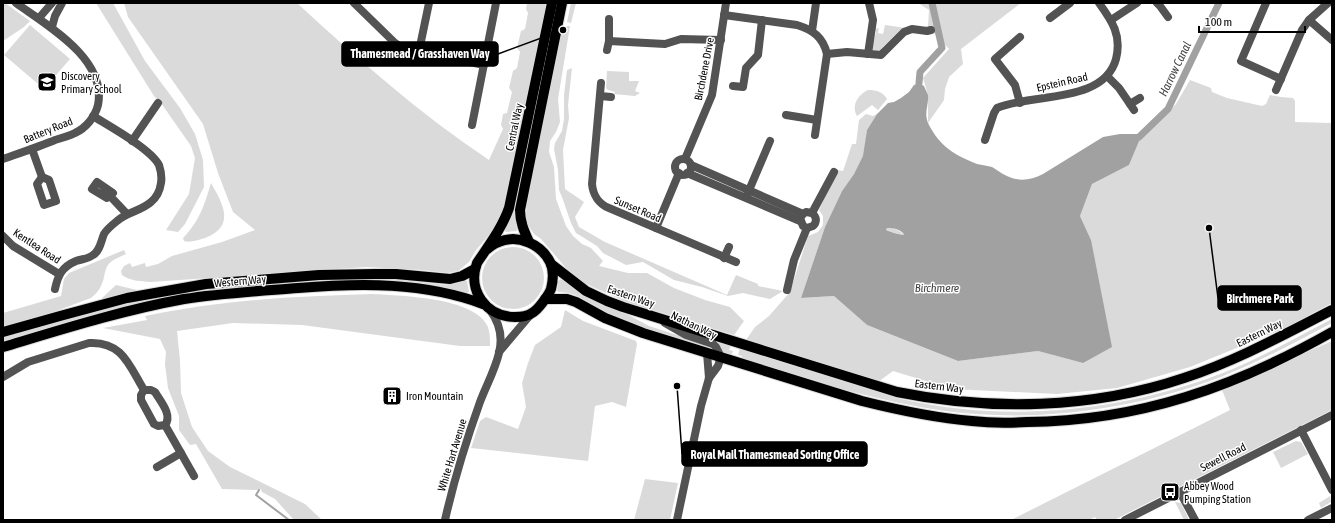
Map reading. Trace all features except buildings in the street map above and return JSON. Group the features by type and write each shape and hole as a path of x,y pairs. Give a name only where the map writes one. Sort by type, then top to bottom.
{"main road":[{"name":"Central Way","path":"486,250 505,219 509,208 552,3"},
{"name":"Central Way","path":"529,242 520,219 520,210 562,3"},
{"path":"511,239 519,239 529,242 540,248 551,264 552,284 550,292 532,313 520,317 507,317 495,313 486,307 478,295 474,279 477,263 486,250 498,242 511,239"},
{"name":"Eastern Way","path":"551,264 575,283 596,296 623,307 897,392 925,398 972,403 1019,404 1062,402 1106,397 1183,379 1252,351 1332,310"},
{"name":"Western Way","path":"3,332 127,298 206,284 319,275 396,274 450,279 462,276 475,269"},
{"name":"Western Way","path":"3,347 78,324 153,305 184,299 229,294 330,286 390,286 417,288 457,295 486,307"},
{"path":"545,299 567,299 619,324 862,401 930,416 974,421 1051,422 1136,411 1199,394 1232,381 1283,358 1332,332"}],"street":[{"path":"39,18 52,3"},
{"path":"52,27 55,16 62,3"},
{"path":"354,3 396,43 405,48 484,65"},
{"path":"419,51 429,3"},
{"path":"472,125 496,3"},
{"name":"Birchdene Drive","path":"656,228 679,173 675,169 675,164 680,160 688,166 712,95 726,3"},
{"path":"812,31 816,3"},
{"path":"868,54 873,20 869,3"},
{"path":"1050,18 1070,3"},
{"name":"Epstein Road","path":"985,140 997,108 1083,91 1093,87 1112,69 1115,62 1118,45 1115,27 1099,3"},
{"path":"1111,20 1137,3"},
{"path":"1157,3 1168,18"},
{"path":"1266,3 1241,61 1280,79"},
{"path":"1276,90 1302,30 1309,20 1328,3"},
{"name":"Battery Road","path":"3,159 75,133 86,125 93,116 97,108 99,97 97,80 81,55 52,27 18,4"},
{"path":"724,15 797,25 812,31 820,38 827,54 815,135"},
{"path":"607,50 609,41 609,19"},
{"path":"733,86 744,87 746,68 758,55 762,20"},
{"path":"1309,20 1332,40"},
{"path":"827,54 847,52 881,55 908,29 931,30"},
{"path":"1020,37 995,58 1015,85 1020,103"},
{"path":"609,41 665,44 681,39 721,40"},
{"path":"1106,76 1119,88 1132,107 1140,98"},
{"name":"Sunset Road","path":"601,84 592,184 594,192 600,202 605,207 736,262"},
{"path":"600,96 611,97"},
{"path":"132,141 158,103"},
{"path":"786,115 817,120"},
{"path":"55,289 59,274 66,267 76,261 95,255 105,233 114,223 127,214 145,206 158,195 162,175 154,158 132,141 93,116"},
{"path":"748,194 770,141"},
{"path":"32,149 42,177"},
{"path":"679,173 682,175 688,166 802,217"},
{"path":"812,213 834,172"},
{"path":"110,196 127,214"},
{"path":"806,212 812,213 816,221 813,226 807,228 802,226 802,217 806,212"},
{"path":"787,290 794,260 807,228"},
{"name":"Kentlea Road","path":"3,236 13,246 59,274"},
{"path":"724,258 729,247"},
{"name":"White Hart Avenue","path":"445,520 464,447 499,352 500,331 498,322 486,307"},
{"name":"White Hart Avenue","path":"499,352 532,313"},
{"name":"Nathan Way","path":"653,316 686,335 713,344 716,347 721,357 718,366 709,378"},
{"path":"3,377 28,362 89,343 98,342 114,347 121,353 144,390"},
{"name":"Nathan Way","path":"677,520 699,414 709,378 707,353"},
{"path":"144,390 140,395 141,400 154,424 158,426 165,425"},
{"path":"144,390 151,390 155,392 168,415 168,420 165,425"},
{"name":"Sewell Road","path":"1125,520 1332,415"},
{"path":"165,425 194,476"},
{"path":"1301,430 1332,490"},
{"path":"157,467 181,453"},
{"path":"1180,492 1195,520"},
{"path":"1308,520 1332,508"}],"shaded area":[{"path":"3,3 30,21 24,27 3,41"},
{"path":"96,3 113,3 145,61 180,108 195,134 203,160 204,187 185,224 178,232 166,230 189,194 195,158 191,146 161,103 154,96"},
{"path":"124,3 297,3 343,45 414,105 489,160 503,129 501,125 503,114 507,113 512,92 509,88 513,71 517,68 520,52 517,48 521,31 525,29 528,13 526,9 527,3 547,3 506,202 495,228 476,250 469,262 458,271 448,273 366,267 151,282 125,277 122,275 121,271 124,266 130,263 132,267 145,263 146,267 158,264 172,256 222,242 255,230 233,212 218,173 203,124 128,17"},
{"path":"555,3 558,3 516,213 517,231 506,232 505,230 512,214"},
{"path":"571,3 576,3 571,23 567,22"},
{"path":"918,3 1021,3 961,49 963,64 949,77 945,89 944,100 928,123 928,95 923,78 949,49 928,27 929,10"},
{"path":"30,25 70,59 44,89 4,55"},
{"path":"885,25 906,28 900,30 882,48 883,51 874,51 872,49 876,32 875,29 879,28 878,33 883,34"},
{"path":"567,26 570,26 558,99 560,122 550,141 549,152 554,167 556,199 566,226 573,236 582,244 591,248 603,261 599,266 628,273 647,273 674,288 705,300 730,307 744,321 734,335 626,302 582,282 566,268 541,239 534,234 526,222 530,184 561,33 564,33"},
{"path":"572,68 568,105 569,118 563,150 565,189 584,202 575,217 579,227 605,242 727,295 736,275 758,284 758,286 783,291 770,299 743,293 728,296 702,287 674,280 643,262 626,265 603,253 597,246 576,233 559,190 558,170 554,149 555,143 562,131 564,119 564,95 567,70"},
{"path":"607,71 629,72 629,81 639,81 635,91 640,93 635,96 614,94 615,92 608,90 606,88"},
{"path":"1190,80 1211,88 1212,92 1227,98 1262,106 1266,104 1270,95 1293,98 1295,101 1295,122 1332,123 1332,303 1283,329 1190,367 1117,388 1057,394 952,389 893,371 878,382 746,340 755,327 769,316 790,292 808,236 818,232 823,225 823,216 819,210 837,170 843,171 852,144 856,144 859,120 866,114 873,116 877,114 867,130 864,156 842,191 825,227 801,298 834,296 867,325 958,361 1038,351 1083,363 1091,240 1080,216 1092,184 1129,165 1140,139 1176,104"},
{"path":"868,90 879,92 887,99 878,110 872,105 857,116 855,112 856,101"},
{"path":"211,183 223,206 224,221 215,233 205,238 186,242 183,238 194,225 201,212"},
{"path":"887,228 894,228 904,234 902,235 886,230"},
{"path":"513,247 525,249 535,256 542,266 544,278 542,290 535,300 525,307 513,309 501,307 491,300 484,290 482,278 484,266 491,256 501,249"},
{"path":"124,250 126,254 109,263 103,283 91,298 40,317 3,328 3,313 61,296 64,279 69,273"},
{"path":"384,278 447,285 465,280 467,281 469,292 467,293 417,284 171,297 66,323 3,343 3,337 71,317 140,300 201,290 293,281"},
{"path":"561,279 577,291 597,302 621,311 649,326 708,345 712,347 713,351 640,328 617,318 575,295 558,292 558,281"},
{"path":"116,285 137,290 139,291 102,299"},
{"path":"373,294 419,297 454,304 469,309 481,317 488,327 490,334 490,346 460,346 302,325 233,323 177,331 181,393 192,427 208,451 230,467 305,504 322,520 294,520 275,499 262,492 261,489 222,489 196,444 190,445 179,430 179,416 168,388 165,364 166,352 160,339 103,328 147,320 145,316 202,306 287,298"},
{"path":"565,310 583,321 636,341 637,344 626,407 612,402 595,406 588,461 471,448 480,421 486,417 518,429 526,407 522,383 535,345 561,327"},
{"path":"1332,319 1332,323 1263,358 1221,377 1154,398 1085,411 1050,414 980,414 919,407 867,396 817,382 741,359 742,356 738,355 740,348 901,399 941,406 981,411 1022,412 1062,410 1103,405 1182,387 1249,362"},
{"path":"718,341 731,345 729,350 733,351 731,356 722,353"},
{"path":"1332,341 1332,410 1114,520 1097,520 1095,517 1089,520 1011,520 1230,410 1222,390"},
{"path":"1296,441 1301,442 1308,454 1281,468 1273,452"},
{"path":"645,479 678,483 670,520 634,520"},
{"path":"1330,496 1331,502 1321,508 1319,503"},
{"path":"1175,502 1181,503 1189,520 1184,520"}],"water":[{"name":"Birchmere","path":"919,83 924,86 928,95 926,113 927,121 938,139 948,149 977,164 992,167 1008,177 1023,180 1033,178 1043,174 1103,137 1120,134 1138,134 1140,139 1129,165 1092,184 1080,216 1091,240 1112,347 1083,363 1038,351 958,361 867,325 834,296 801,298 825,227 842,191 854,174 863,156 867,130 877,114 888,103 894,102 901,98 909,92 914,85","holes":["887,228 899,230 904,234 886,230"]}],"waterway":[{"path":"919,83 920,72 942,48 932,3"},
{"name":"Harrow Canal","path":"1139,137 1168,109 1219,3"},
{"path":"259,490 256,495 289,520"}],"place":[{"name":"Thamesmead / Grasshaven Way","path":"563,30"},
{"name":"Discovery Primary School","path":"47,82"},
{"name":"Birchmere Park","path":"1209,228"},
{"name":"Royal Mail Thamesmead Sorting Office","path":"677,386"},
{"name":"Iron Mountain","path":"392,396"},
{"name":"Abbey Wood Pumping Station","path":"1170,492"}]}
